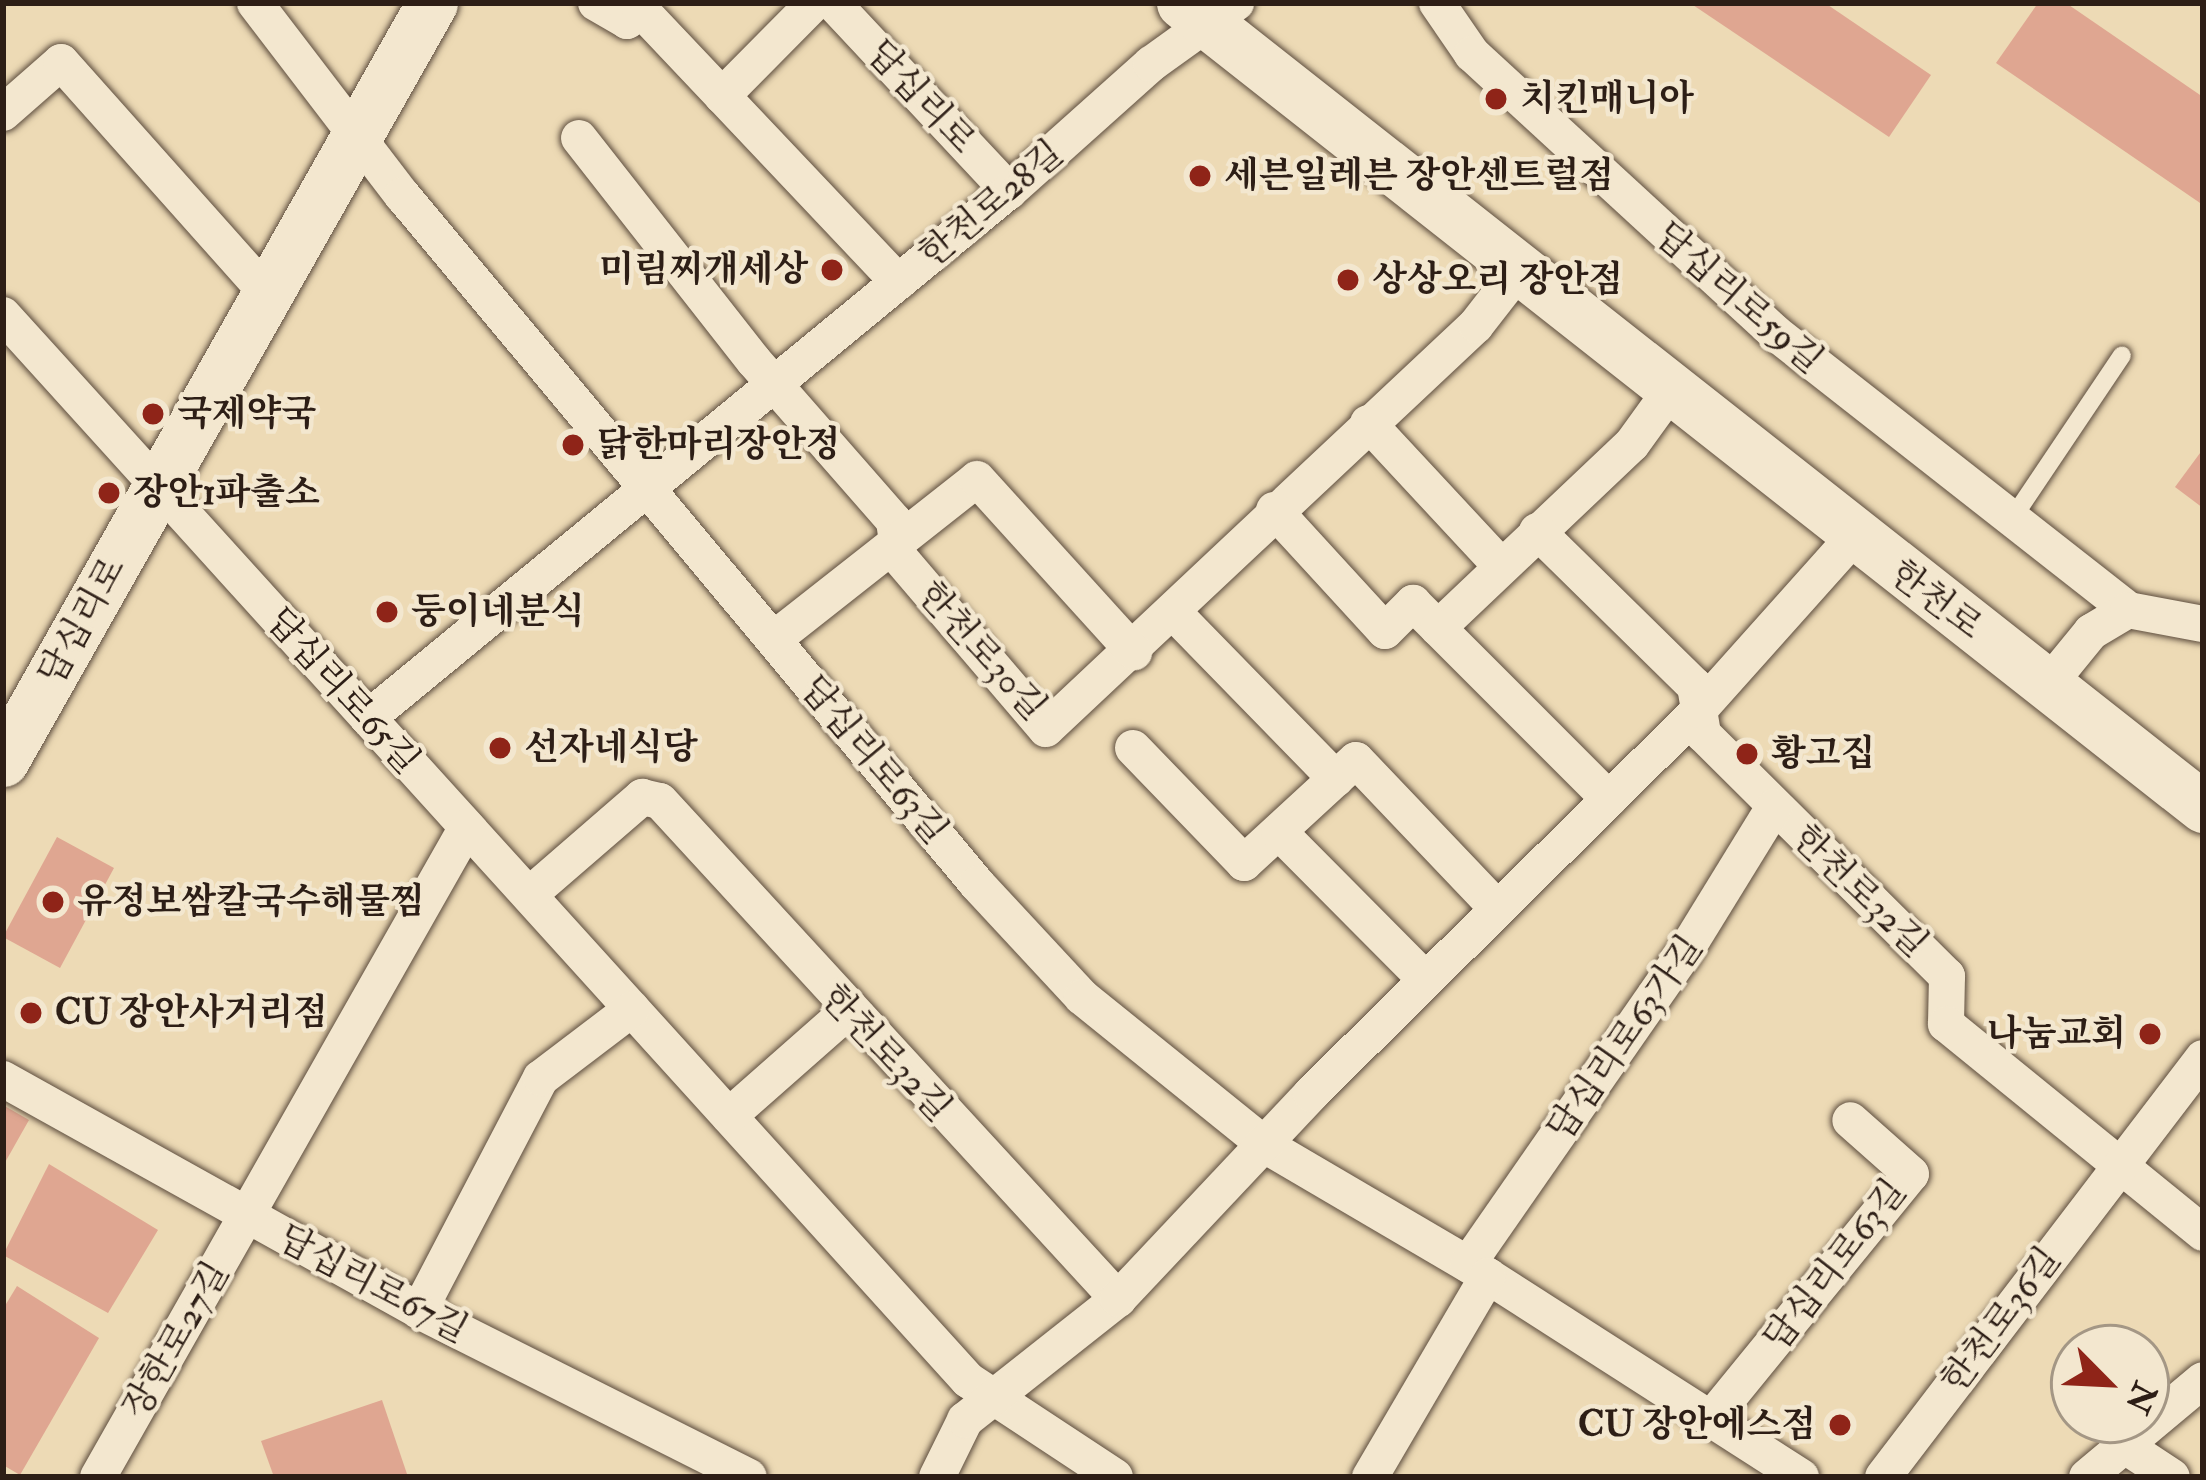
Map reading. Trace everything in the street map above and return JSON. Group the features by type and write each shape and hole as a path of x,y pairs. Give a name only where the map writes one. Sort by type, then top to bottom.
{"main road":[{"name":"답십리로","path":"3,761 432,3"},
{"name":"한천로","path":"1208,11 1518,271 1853,538 2203,807"}],"street":[{"name":"답십리로63길","path":"255,3 356,136 774,639 1082,997 1268,1147 1478,1270 1801,1477"},
{"path":"596,3 627,21 640,9 898,282"},
{"path":"722,95 814,3"},
{"name":"답십리로","path":"833,3 1009,191"},
{"name":"답십리로59길","path":"1437,3 1472,54 1624,199 1774,332 2128,610"},
{"name":"한천로28길","path":"368,718 1009,191 1208,11"},
{"path":"3,113 61,62 266,292"},
{"path":"579,138 776,381"},
{"name":"한천로30길","path":"776,381 894,521 899,557 1046,729 1176,615 1274,510 1476,325 1518,271"},
{"name":"답십리로65길","path":"3,315 632,1009 994,1399 1114,1477"},
{"path":"1438,628 1632,444 1671,390"},
{"path":"1368,424 1501,566"},
{"name":"한천로30길","path":"774,639 977,479 1134,652"},
{"path":"1274,510 1385,631 1414,603 1609,799"},
{"name":"한천로32길","path":"1537,531 1694,686 1703,734 1947,976 1946,1024 2119,1162"},
{"path":"938,1477 965,1420 1118,1300 1425,979 1699,710 1853,538"},
{"path":"2047,686 2091,632 2128,610 2203,624"},
{"path":"1176,615 1496,907"},
{"path":"1133,748 1244,863 1346,770"},
{"name":"한천로32길","path":"529,895 642,797 661,801 847,1012 1118,1300"},
{"name":"답십리로63가길","path":"1478,1270 1774,807"},
{"name":"장한로27길","path":"98,1477 467,827"},
{"path":"1279,832 1425,979"},
{"path":"419,1311 541,1078 632,1009"},
{"path":"729,1115 847,1012"},
{"name":"한천로36길","path":"1883,1477 2119,1162 2203,1059"},
{"name":"답십리로67길","path":"3,1079 419,1311 749,1477"},
{"name":"답십리로63길","path":"1711,1419 1911,1174 1850,1120"},
{"path":"2119,1162 2203,1233"},
{"path":"1370,1477 1478,1270"},
{"path":"2086,1477 2203,1380"},
{"path":"2125,1446 2172,1477"}],"lane":[{"path":"2012,519 2122,355"}],"building":[{"path":"1690,3 1825,3 1931,75 1889,137"},
{"path":"2038,3 2066,3 2203,97 2203,205 1996,63"},
{"path":"2203,449 2203,508 2175,487"},
{"path":"57,837 114,868 60,968 3,937"},
{"path":"3,1105 29,1120 3,1166"},
{"path":"49,1164 158,1230 108,1313 3,1255"},
{"path":"17,1286 99,1338 20,1475 3,1465 3,1309"},
{"path":"382,1400 408,1477 274,1477 261,1441"}],"place":[{"name":"치킨매니아","path":"1496,99"},
{"name":"세븐일레븐 장안센트럴점","path":"1200,176"},
{"name":"미림찌개세상","path":"832,270"},
{"name":"상상오리 장안점","path":"1348,280"},
{"name":"국제약국","path":"153,414"},
{"name":"닭한마리장안정","path":"573,445"},
{"name":"장안1파출소","path":"109,493"},
{"name":"둥이네분식","path":"387,612"},
{"name":"선자네식당","path":"500,748"},
{"name":"황고집","path":"1747,754"},
{"name":"유정보쌈칼국수해물찜","path":"53,902"},
{"name":"CU 장안사거리점","path":"31,1013"},
{"name":"나눔교회","path":"2150,1034"},
{"name":"CU 장안에스점","path":"1840,1425"}]}
